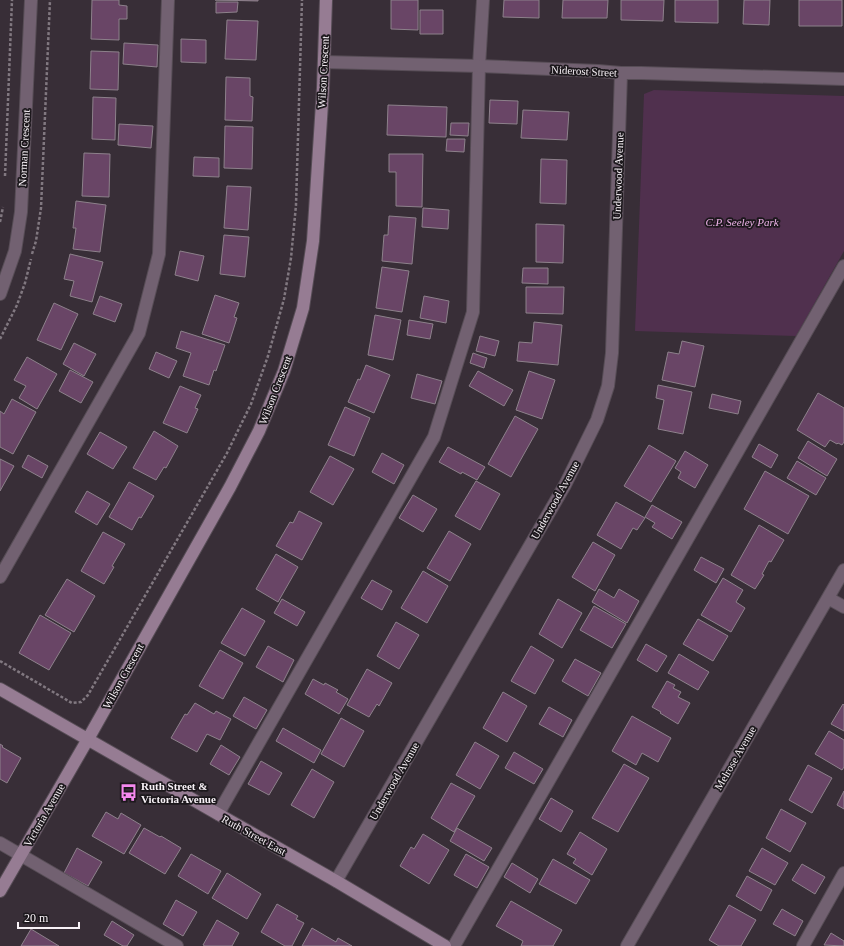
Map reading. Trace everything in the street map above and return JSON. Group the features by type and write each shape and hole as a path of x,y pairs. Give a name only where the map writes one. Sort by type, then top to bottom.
{"street":[{"name":"Norman Crescent","path":"0,294 15,251 21,212 31,0"},
{"path":"0,577 139,333 158,254 168,0"},
{"name":"Wilson Crescent","path":"88,739 230,487 259,431 284,371 303,308 313,241 324,62 326,0"},
{"path":"218,814 434,437 473,312 483,0"},
{"name":"Niderost Street","path":"324,62 480,66 621,73 844,79"},
{"name":"Underwood Avenue","path":"336,881 565,485 598,420 608,386 612,353 621,73"},
{"path":"454,946 844,266"},
{"name":"Melrose Avenue","path":"627,946 844,570"},
{"path":"828,598 844,607"},
{"name":"Ruth Street East","path":"0,689 336,881 445,946"},
{"name":"Victoria Avenue","path":"0,891 88,739"},
{"path":"0,843 177,946"},
{"path":"803,946 844,874"}],"path":[{"path":"5,176 12,0"},
{"path":"0,661 72,703 80,702 88,695 228,453 251,404 268,356 278,320 284,298 291,258 296,205 302,0"},
{"path":"0,222 4,200"}],"green space":[{"name":"C.P. Seeley Park","path":"654,90 844,96 844,251 796,336 635,331 644,94"}],"building":[{"path":"92,0 119,0 119,5 127,6 127,19 119,19 119,40 91,39"},
{"path":"215,0 258,0 258,1"},
{"path":"391,0 418,0 418,30 391,29"},
{"path":"504,0 539,0 539,18 503,17"},
{"path":"563,0 608,0 607,18 562,18"},
{"path":"621,0 664,0 663,21 621,20"},
{"path":"675,0 718,0 718,23 675,22"},
{"path":"744,0 770,0 769,25 743,24"},
{"path":"799,0 842,0 842,26 799,26"},
{"path":"216,2 238,2 237,12 216,13"},
{"path":"420,10 443,10 443,34 420,34"},
{"path":"227,20 258,21 256,60 225,59"},
{"path":"181,39 206,40 206,63 181,62"},
{"path":"124,43 158,45 157,67 123,64"},
{"path":"91,51 119,52 118,90 90,89"},
{"path":"226,77 250,78 250,96 253,97 252,121 225,120"},
{"path":"93,97 116,98 115,140 92,139"},
{"path":"490,100 518,101 517,124 489,123"},
{"path":"388,105 447,107 446,137 387,135"},
{"path":"523,110 569,112 567,140 521,138"},
{"path":"451,123 469,123 468,136 450,135"},
{"path":"119,124 153,126 151,148 118,145"},
{"path":"225,126 253,127 252,169 224,168"},
{"path":"447,139 465,139 464,152 446,151"},
{"path":"84,153 110,154 109,197 82,196"},
{"path":"389,154 423,154 422,207 396,206 396,172 389,172"},
{"path":"194,157 219,158 219,177 193,176"},
{"path":"541,159 567,160 566,204 540,203"},
{"path":"227,186 251,187 248,230 224,228"},
{"path":"76,201 106,205 100,252 73,249 76,228 73,228"},
{"path":"423,208 449,210 448,229 422,227"},
{"path":"389,216 416,218 412,264 382,261 384,235 388,235"},
{"path":"536,224 564,225 563,263 536,262"},
{"path":"224,235 249,237 245,277 220,274"},
{"path":"180,251 204,256 198,281 175,275"},
{"path":"70,254 103,262 92,302 70,296 74,281 64,279"},
{"path":"382,267 409,271 402,312 376,308"},
{"path":"523,268 548,268 548,284 522,283"},
{"path":"526,287 564,287 563,314 526,313"},
{"path":"215,295 239,303 234,317 237,318 229,343 202,334"},
{"path":"100,296 122,304 115,322 93,314"},
{"path":"424,296 449,301 446,323 420,318"},
{"path":"54,303 78,314 61,350 37,340"},
{"path":"375,315 401,320 393,360 368,355"},
{"path":"409,320 433,324 430,339 407,335"},
{"path":"534,322 562,325 558,365 517,361 519,342 532,343"},
{"path":"181,331 225,345 216,371 214,370 209,385 183,376 191,353 176,348"},
{"path":"480,336 499,341 495,356 476,351"},
{"path":"682,341 704,346 695,387 662,380 668,352 679,354"},
{"path":"74,343 96,354 84,376 63,364"},
{"path":"156,352 177,361 169,378 149,369"},
{"path":"473,353 487,358 484,368 470,363"},
{"path":"27,357 57,374 37,409 19,398 26,386 14,380"},
{"path":"366,365 390,375 374,413 348,402"},
{"path":"70,370 93,382 81,403 59,391"},
{"path":"478,371 513,390 504,406 469,386"},
{"path":"529,371 555,380 542,419 516,410"},
{"path":"417,374 442,381 435,404 411,398"},
{"path":"658,385 692,392 683,434 658,429 664,400 656,398"},
{"path":"180,386 201,395 195,408 198,409 187,433 163,423"},
{"path":"818,393 844,408 844,442 842,445 830,440 825,447 797,430"},
{"path":"712,394 741,401 738,414 709,408"},
{"path":"12,399 36,412 13,454 0,447 0,411 4,414"},
{"path":"345,407 370,418 354,456 328,445"},
{"path":"515,416 538,429 511,477 488,464"},
{"path":"154,431 178,446 166,468 164,467 156,480 133,468"},
{"path":"100,432 127,447 113,469 87,454"},
{"path":"808,441 837,459 827,476 798,458"},
{"path":"759,444 778,455 771,468 752,457"},
{"path":"649,445 676,461 651,502 624,486"},
{"path":"448,447 485,467 477,480 462,472 461,474 439,462"},
{"path":"685,451 708,465 695,488 678,478 681,472 675,468"},
{"path":"382,453 404,465 394,484 372,472"},
{"path":"28,455 48,466 42,478 22,467"},
{"path":"330,456 354,469 333,505 310,492"},
{"path":"0,459 14,466 0,491"},
{"path":"797,461 826,478 816,495 787,478"},
{"path":"765,471 809,496 788,534 744,509"},
{"path":"476,481 500,494 480,530 455,516"},
{"path":"129,482 154,496 132,530 109,517"},
{"path":"87,491 110,504 97,525 75,512"},
{"path":"413,495 437,509 423,532 399,518"},
{"path":"616,502 645,518 637,530 633,528 621,549 597,535"},
{"path":"652,505 682,522 672,539 652,527 655,523 645,517"},
{"path":"299,511 322,523 302,560 276,546 290,522 293,523"},
{"path":"759,525 784,540 771,562 769,561 762,574 764,575 755,589 731,575"},
{"path":"449,531 471,544 450,581 427,568"},
{"path":"103,532 125,544 112,566 114,567 104,584 81,571"},
{"path":"593,542 615,555 595,591 572,577"},
{"path":"276,554 298,567 278,602 256,589"},
{"path":"701,557 724,569 716,583 694,570"},
{"path":"423,571 448,586 427,623 401,608"},
{"path":"723,578 743,590 736,602 745,608 731,632 701,615"},
{"path":"67,579 95,596 74,632 45,615"},
{"path":"372,580 392,591 382,610 361,598"},
{"path":"599,589 614,598 619,589 639,601 627,623 592,602"},
{"path":"282,599 305,612 297,626 274,613"},
{"path":"558,599 582,613 562,648 539,634"},
{"path":"594,606 626,624 612,648 580,630"},
{"path":"242,608 265,621 245,656 221,643"},
{"path":"40,615 71,633 49,670 19,653"},
{"path":"698,619 728,636 713,661 683,644"},
{"path":"396,622 419,635 399,669 377,656"},
{"path":"646,644 667,656 657,672 637,660"},
{"path":"268,646 294,660 283,682 256,667"},
{"path":"531,646 554,660 535,694 511,681"},
{"path":"220,650 243,663 223,699 199,686"},
{"path":"679,654 709,672 698,690 668,673"},
{"path":"575,659 601,673 588,696 562,681"},
{"path":"367,669 392,683 379,706 377,704 369,717 347,705"},
{"path":"313,679 338,690 336,692 348,699 339,714 305,694"},
{"path":"667,681 675,685 673,688 681,692 678,697 690,703 678,724 652,707"},
{"path":"503,692 527,706 507,742 483,728"},
{"path":"244,697 267,710 256,729 233,716"},
{"path":"195,703 214,714 216,711 231,719 220,740 207,734 197,752 171,738 185,714 187,715"},
{"path":"843,704 844,705 844,731 831,724"},
{"path":"549,707 572,720 563,737 539,724"},
{"path":"632,716 671,738 658,762 642,753 636,765 612,751"},
{"path":"341,718 364,731 344,767 321,754"},
{"path":"283,728 321,750 314,763 276,741"},
{"path":"829,731 844,740 844,767 842,770 815,754"},
{"path":"475,742 499,756 480,789 456,775"},
{"path":"0,744 3,746 2,747 21,758 7,783 0,779"},
{"path":"221,745 240,757 229,775 210,764"},
{"path":"514,752 543,769 534,784 505,768"},
{"path":"261,761 282,773 269,795 248,784"},
{"path":"624,764 649,778 618,832 592,818"},
{"path":"808,765 832,778 812,813 789,800"},
{"path":"312,769 334,782 314,818 291,805"},
{"path":"451,783 475,796 454,832 431,818"},
{"path":"844,791 844,809 837,805"},
{"path":"551,798 573,811 561,832 539,819"},
{"path":"781,809 806,823 790,852 766,838"},
{"path":"106,812 118,819 121,813 141,825 124,854 92,836"},
{"path":"144,828 181,848 165,874 129,853"},
{"path":"457,828 492,848 484,861 450,841"},
{"path":"580,832 607,849 592,875 573,863 576,859 567,854"},
{"path":"423,834 449,850 429,884 400,866 411,847 414,849"},
{"path":"77,848 102,862 88,886 64,873"},
{"path":"762,848 788,863 775,885 749,871"},
{"path":"191,854 221,871 208,894 178,876"},
{"path":"466,854 489,867 477,888 454,875"},
{"path":"553,859 590,880 576,904 539,884"},
{"path":"512,863 538,879 530,893 504,877"},
{"path":"802,864 825,877 815,894 792,880"},
{"path":"227,873 261,894 247,919 212,898"},
{"path":"747,876 772,890 761,911 736,896"},
{"path":"176,900 197,912 183,936 163,924"},
{"path":"511,901 562,930 553,946 521,946 523,941 496,926"},
{"path":"277,904 298,916 296,919 304,923 292,946 285,946 261,932"},
{"path":"729,905 756,920 741,946 719,946 709,940"},
{"path":"782,909 803,921 795,936 773,924"},
{"path":"217,920 239,933 232,946 203,945"},
{"path":"112,921 134,935 127,946 123,946 104,935"},
{"path":"312,928 336,942 338,938 352,946 302,946"},
{"path":"31,929 59,946 21,946"},
{"path":"831,933 844,941 844,946 824,945"}],"place":[{"name":"Ruth Street & Victoria Avenue","path":"128,792"}]}
